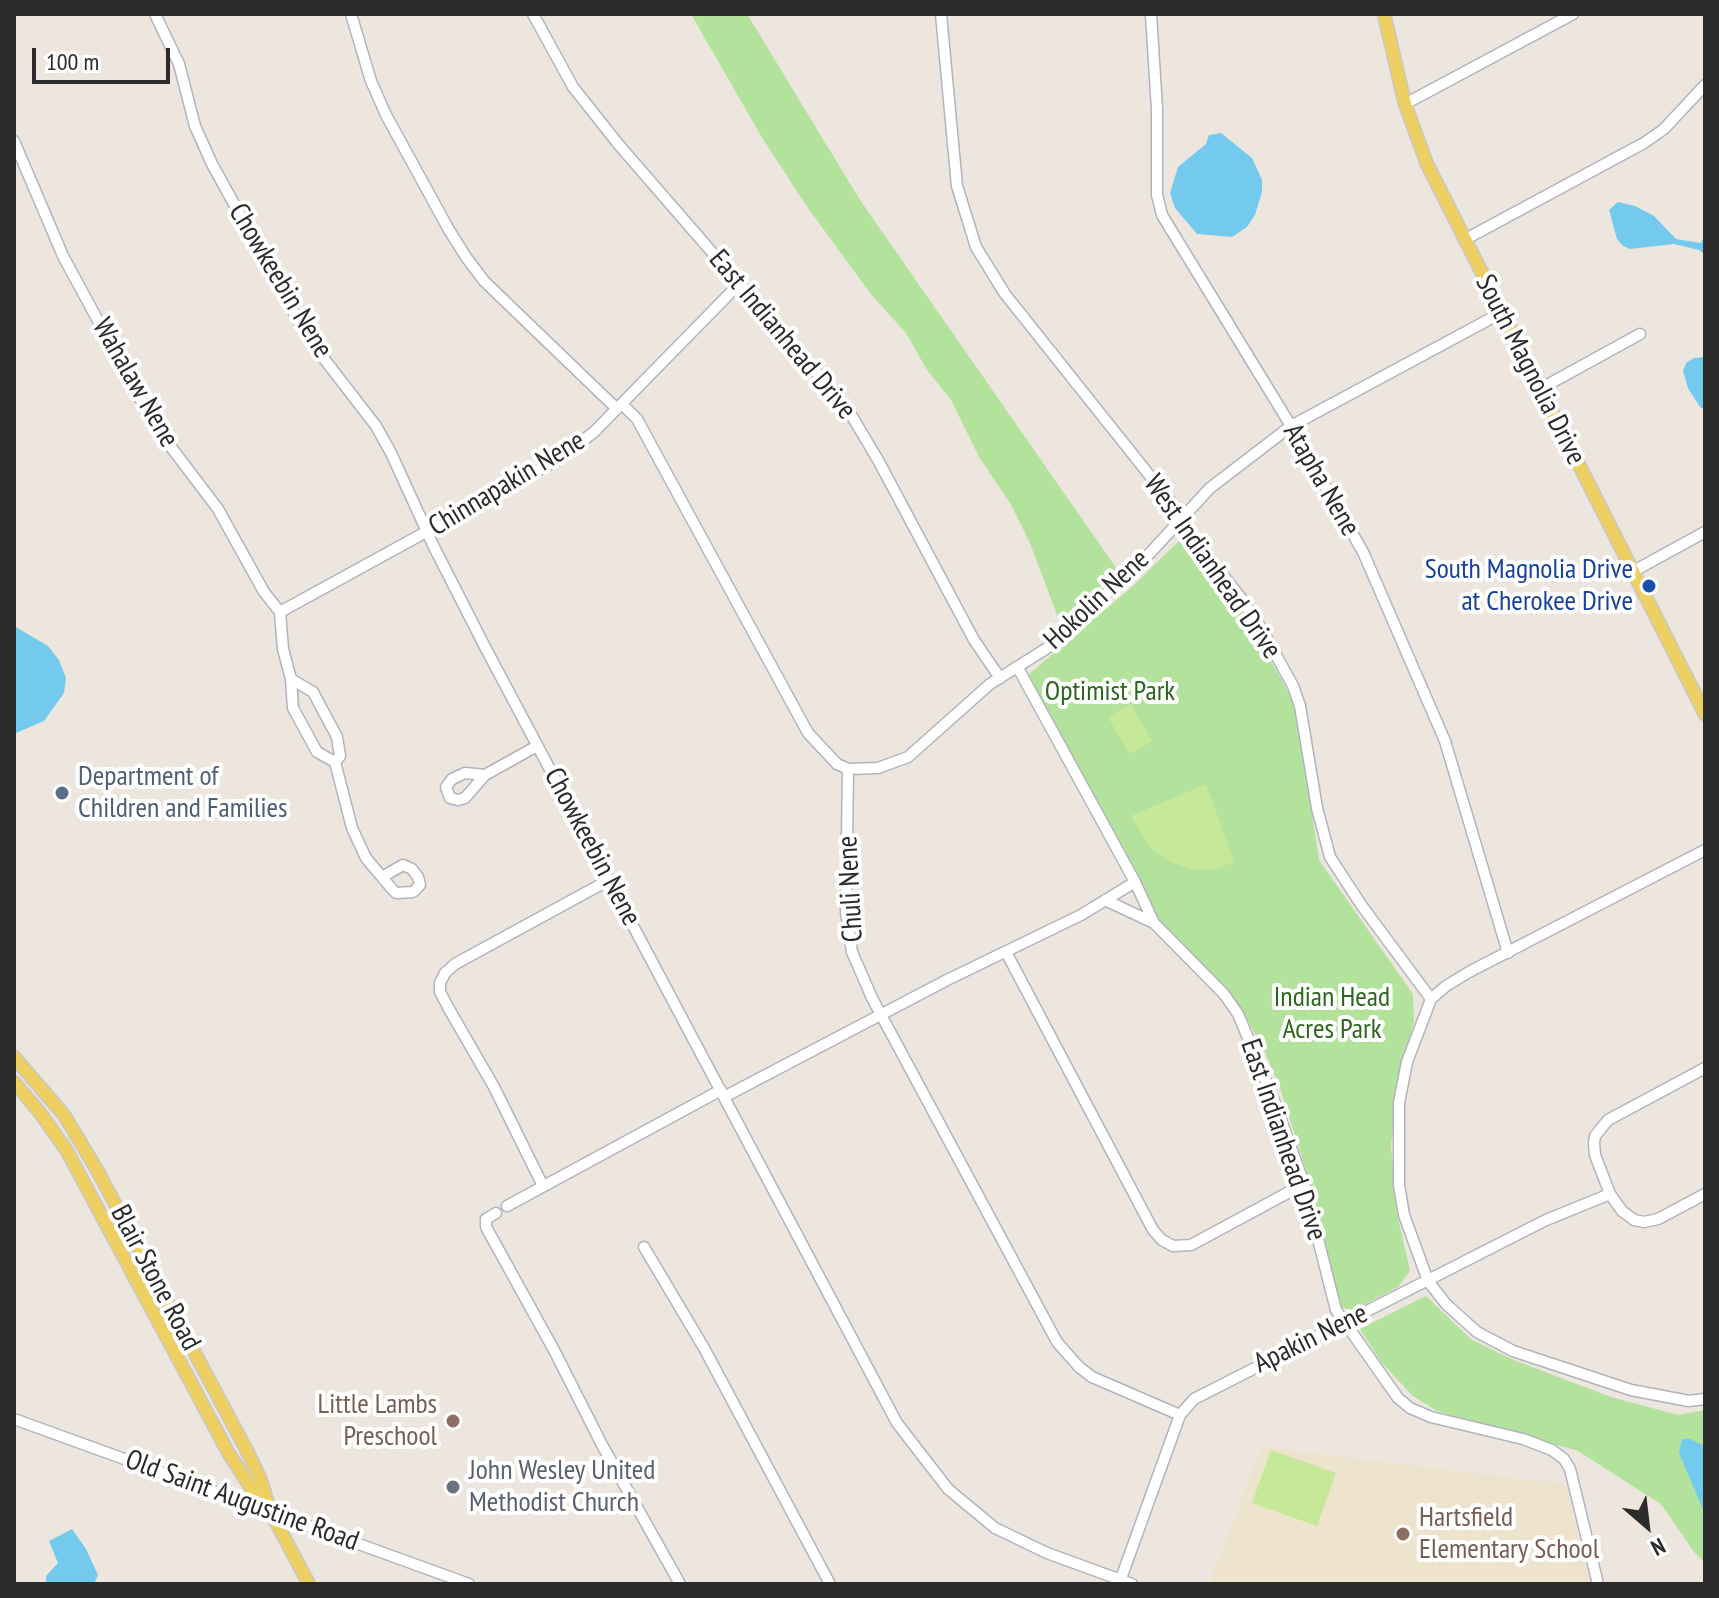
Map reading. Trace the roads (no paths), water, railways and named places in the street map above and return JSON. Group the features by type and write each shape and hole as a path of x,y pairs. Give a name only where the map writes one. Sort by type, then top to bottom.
{"main road":[{"name":"South Magnolia Drive","path":"1384,14 1405,104 1427,164 1705,714"},
{"name":"Blair Stone Road","path":"14,1057 40,1085 82,1142 260,1478 271,1513"},
{"name":"Blair Stone Road","path":"14,1082 67,1151 242,1476 271,1513 309,1584"},
{"path":"27,1096 40,1085"},
{"path":"116,1243 132,1235"},
{"path":"176,1355 192,1347"},
{"path":"185,1372 201,1364"}],"street":[{"name":"Chowkeebin Nene","path":"155,14 179,64 195,126 212,164 298,320 376,426 537,746 897,1423 932,1471 978,1515 1015,1539 1124,1583"},
{"path":"351,14 368,72 386,115 466,257 494,291 637,419 808,733 837,764 848,769"},
{"name":"East Indianhead Drive","path":"533,14 573,87 619,145 847,408 974,640 1000,678"},
{"name":"West Indianhead Drive","path":"941,14 957,186 976,247 1005,294 1174,506 1201,548 1241,598 1293,686 1300,706 1324,842 1334,866 1431,999"},
{"name":"Atapha Nene","path":"1151,14 1157,109 1157,195 1162,215 1291,426 1363,552 1436,718 1508,953"},
{"path":"1405,104 1560,17 1573,14"},
{"path":"1464,240 1644,143 1670,123 1705,85"},
{"name":"Wahalaw Nene","path":"14,141 63,256 155,426 218,509 264,592 280,612"},
{"name":"Chinnapakin Nene","path":"280,612 559,459 620,407 740,283"},
{"name":"Hokolin Nene","path":"848,769 878,768 908,757 1000,678 1052,645 1150,553 1210,488 1291,426 1501,313"},
{"path":"1540,389 1640,334"},
{"path":"1632,572 1705,532"},
{"path":"280,612 293,708 317,752 335,762 356,837 366,858 382,877"},
{"name":"East Indianhead Drive","path":"1018,668 1135,882 1154,923 1224,994 1238,1014 1259,1061 1304,1184 1336,1310 1398,1398 1410,1408 1431,1417 1523,1439 1552,1450 1564,1459 1570,1469 1598,1584"},
{"path":"291,679 313,692 340,746 340,756 335,762"},
{"path":"485,775 537,746"},
{"name":"Chuli Nene","path":"848,769 848,934 860,973 882,1016 1043,1319 1067,1356 1092,1377 1180,1415"},
{"path":"1705,850 1457,979 1431,999 1407,1062 1399,1103 1399,1185 1404,1215 1428,1281 1446,1304 1477,1332 1537,1360 1631,1390 1689,1401 1705,1399"},
{"path":"543,1186 494,1087 440,992 440,983 455,964 609,880"},
{"path":"507,1206 723,1093 882,1016 1135,882"},
{"path":"1105,900 1154,923"},
{"path":"1006,952 1153,1230 1162,1240 1182,1247 1204,1240 1304,1184"},
{"path":"1705,1068 1620,1112 1595,1136 1595,1155 1610,1194 1622,1211 1634,1220 1644,1222 1658,1219 1705,1194"},
{"name":"Apakin Nene","path":"1124,1583 1180,1415 1194,1399 1546,1220 1610,1194"},
{"path":"496,1213 486,1219 486,1227 680,1584"},
{"path":"644,1247 704,1348 830,1584"},
{"name":"Old Saint Augustine Road","path":"14,1419 469,1584"}],"water":[{"path":"1221,133 1252,158 1262,180 1255,215 1247,227 1232,237 1197,234 1175,208 1170,193 1178,167 1206,144 1209,135"},
{"path":"1618,202 1635,206 1654,216 1676,239 1701,243 1705,235 1705,261 1699,250 1674,244 1630,249 1623,246 1617,239 1609,210"},
{"path":"1705,357 1705,410 1688,388 1683,371 1686,363"},
{"path":"14,626 48,646 59,660 66,678 64,693 44,721 16,733"},
{"path":"1682,1439 1705,1446 1705,1514 1679,1453"},
{"path":"72,1529 98,1575 94,1584 46,1584 46,1576 58,1563 49,1541"}],"place":[{"name":"South Magnolia Drive at Cherokee Drive","path":"1649,586"},
{"name":"Department of Children and Families","path":"62,793"},
{"name":"Little Lambs Preschool","path":"453,1421"},
{"name":"John Wesley United Methodist Church","path":"453,1487"},
{"name":"Hartsfield Elementary School","path":"1403,1534"}],"park label":[{"name":"Optimist Park","path":"1110,692"},
{"name":"Indian Head Acres Park","path":"1332,1014"}]}
